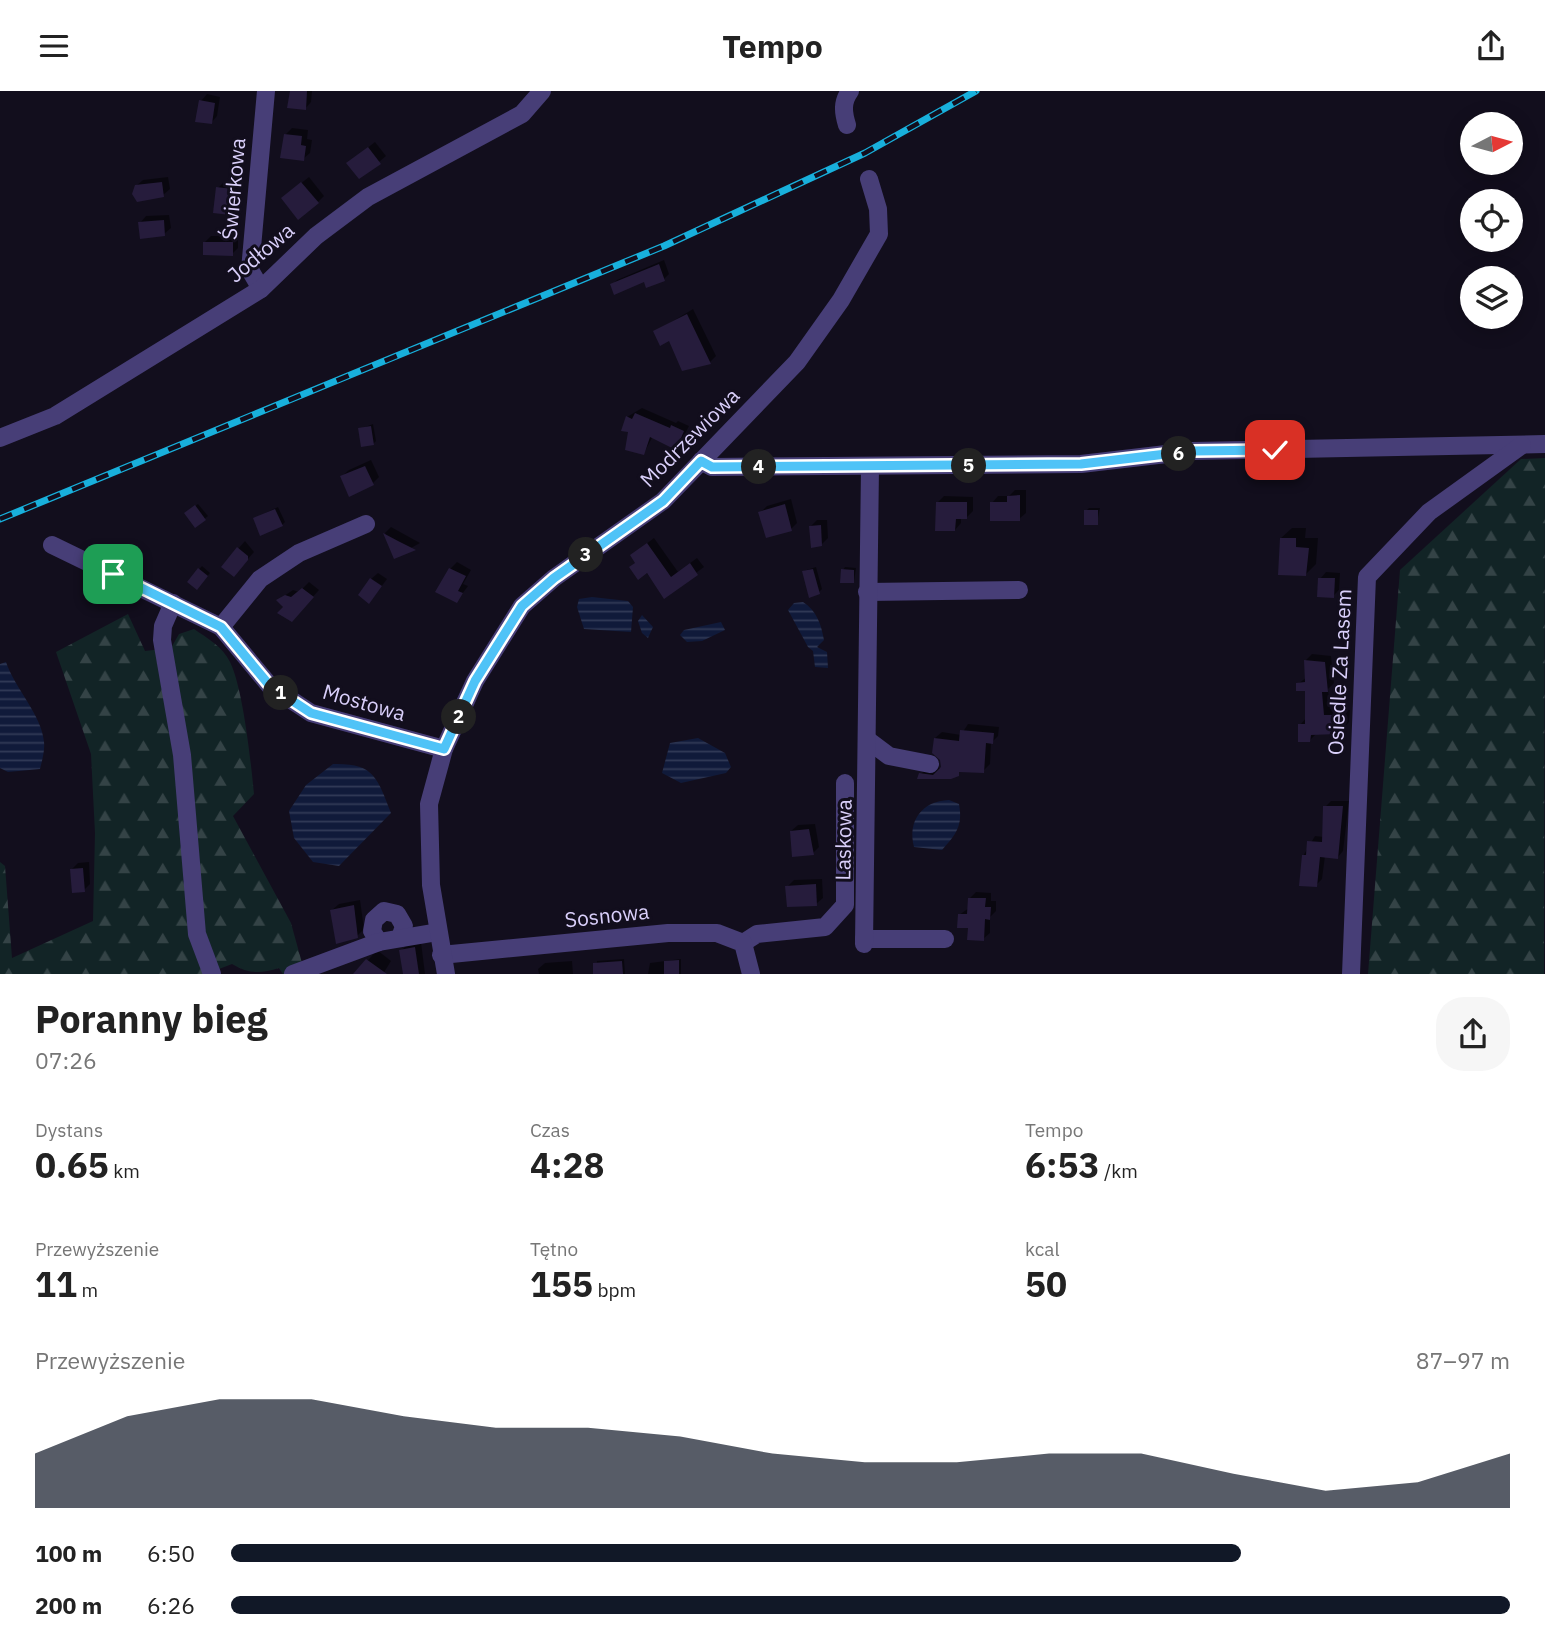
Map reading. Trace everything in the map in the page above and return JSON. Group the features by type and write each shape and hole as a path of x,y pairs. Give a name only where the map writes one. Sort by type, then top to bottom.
{"street":[{"name":"Świerkowa","path":"261,289 250,270 266,91"},
{"name":"Jodłowa","path":"0,438 55,416 261,289 316,236 368,197 522,114 542,91"},
{"path":"847,125 843,112 845,98 850,91"},
{"name":"Modrzewiowa","path":"446,974 430,885 429,804 444,749 475,681 522,606 554,578 663,501 797,362 870,255 879,234 878,209 869,179"},
{"path":"701,461 712,467 1081,464 1192,451 1545,444"},
{"name":"Osiedle Za Lasem","path":"1351,974 1367,577 1429,512 1522,445"},
{"name":"Laskowa","path":"870,467 867,592 869,741 864,942 945,939"},
{"path":"221,627 260,579 299,553 366,524"},
{"name":"Mostowa","path":"52,545 221,627 270,686 311,713 444,749"},
{"path":"867,592 1019,590"},
{"path":"173,603 163,626 162,640 182,755 197,934 212,974"},
{"path":"869,741 889,756 930,764"},
{"path":"751,974 743,943 757,934 825,927 845,905 845,783"},
{"path":"379,942 372,931 374,920 384,911 397,914 404,926 400,939"},
{"path":"293,974 379,942 438,932"},
{"name":"Sosnowa","path":"441,955 668,933 718,933 743,943"}],"green space":[{"path":"1545,458 1544,974 1368,974 1400,570 1521,459"},
{"path":"128,614 145,651 171,648 179,634 194,629 219,647 230,662 243,707 254,794 233,816 291,923 305,974 283,974 279,968 255,972 232,964 206,974 0,974 0,862 5,866 12,958 93,921 95,833 91,754 56,652"}],"water":[{"path":"592,597 628,601 633,607 631,632 584,629 577,607 579,599"},
{"path":"803,602 812,609 820,623 824,640 817,647 827,652 828,668 815,667 813,651 808,647 788,610 794,603"},
{"path":"642,615 653,627 648,638 642,633 638,621"},
{"path":"721,622 725,630 702,641 687,642 680,635 684,630"},
{"path":"6,662 42,732 44,748 40,769 8,772 0,768 0,664"},
{"path":"698,738 725,753 731,767 726,773 681,783 662,773 670,743"},
{"path":"333,764 357,766 372,775 382,790 391,813 339,866 313,862 294,838 289,811 306,785"},
{"path":"949,800 959,804 960,812 959,824 951,839 942,850 914,847 913,829 919,814 931,804"}],"building":[{"path":"290,91 307,91 306,110 287,108"},
{"path":"199,100 215,103 212,124 195,122"},
{"path":"284,134 302,136 301,145 306,146 304,161 280,158"},
{"path":"368,147 381,164 359,179 346,163"},
{"path":"162,182 164,197 137,202 132,194 135,185"},
{"path":"301,182 319,203 298,220 281,198"},
{"path":"216,187 233,189 231,215 213,213"},
{"path":"164,220 165,236 140,239 138,222"},
{"path":"203,242 233,242 233,256 203,255"},
{"path":"659,264 665,281 646,288 644,282 614,295 610,284"},
{"path":"687,314 711,364 682,371 669,341 660,346 653,331"},
{"path":"635,413 684,431 676,450 650,437 644,455 625,450 628,432 621,431 626,416 632,419"},
{"path":"371,426 374,445 361,447 358,428"},
{"path":"365,466 374,485 349,497 340,476"},
{"path":"1020,495 1020,521 990,521 990,502 1007,502 1007,496"},
{"path":"936,502 967,502 967,519 956,519 955,531 935,531"},
{"path":"785,504 792,531 766,538 758,512"},
{"path":"195,505 206,520 195,528 184,513"},
{"path":"275,509 283,526 260,536 253,518"},
{"path":"1084,510 1098,510 1098,525 1084,525"},
{"path":"821,525 822,546 811,548 809,526"},
{"path":"383,533 398,541 416,550 394,559"},
{"path":"1280,538 1296,538 1296,547 1309,548 1306,576 1278,575"},
{"path":"647,543 671,577 690,563 698,575 664,599 647,573 638,580 629,567 635,563 630,555"},
{"path":"237,547 248,556 248,560 234,577 221,567"},
{"path":"198,568 208,576 197,590 187,582"},
{"path":"449,568 466,576 458,591 463,593 457,603 435,592"},
{"path":"813,569 820,594 809,598 802,571"},
{"path":"841,569 854,570 854,583 840,583"},
{"path":"370,578 382,586 369,604 358,595"},
{"path":"1318,578 1335,578 1334,598 1317,597"},
{"path":"302,588 314,597 292,622 277,613 283,607 276,600 285,595 291,597"},
{"path":"1304,660 1325,662 1328,692 1322,692 1324,715 1344,715 1343,731 1338,731 1337,734 1311,735 1310,742 1298,742 1298,724 1305,724 1305,691 1296,691 1296,683 1305,682"},
{"path":"960,730 994,733 993,744 986,743 984,773 959,772 959,776 951,779 917,779 919,773 933,775 941,767 940,760 932,753 934,738 959,741"},
{"path":"1323,806 1343,806 1338,859 1320,857 1317,887 1299,886 1302,855 1306,855 1307,841 1322,842"},
{"path":"809,829 814,855 792,857 790,831"},
{"path":"83,868 85,892 72,893 70,869"},
{"path":"816,884 817,906 787,907 785,886"},
{"path":"968,898 986,898 985,907 991,907 990,920 985,919 984,941 967,940 968,928 957,928 958,914 967,914"},
{"path":"354,905 358,938 336,944 330,910"},
{"path":"415,947 419,974 403,974 399,950"},
{"path":"366,959 387,974 353,974"},
{"path":"679,960 679,974 664,974 664,961"},
{"path":"622,961 623,974 593,974 593,963"}],"railway":[{"path":"0,519 664,246 865,153 976,91"}],"route":[{"path":"113,574 221,627 270,686 311,713 444,749 475,681 496,643 522,606 554,578 663,501 701,461 712,467 1081,464 1192,451 1275,450"}]}
